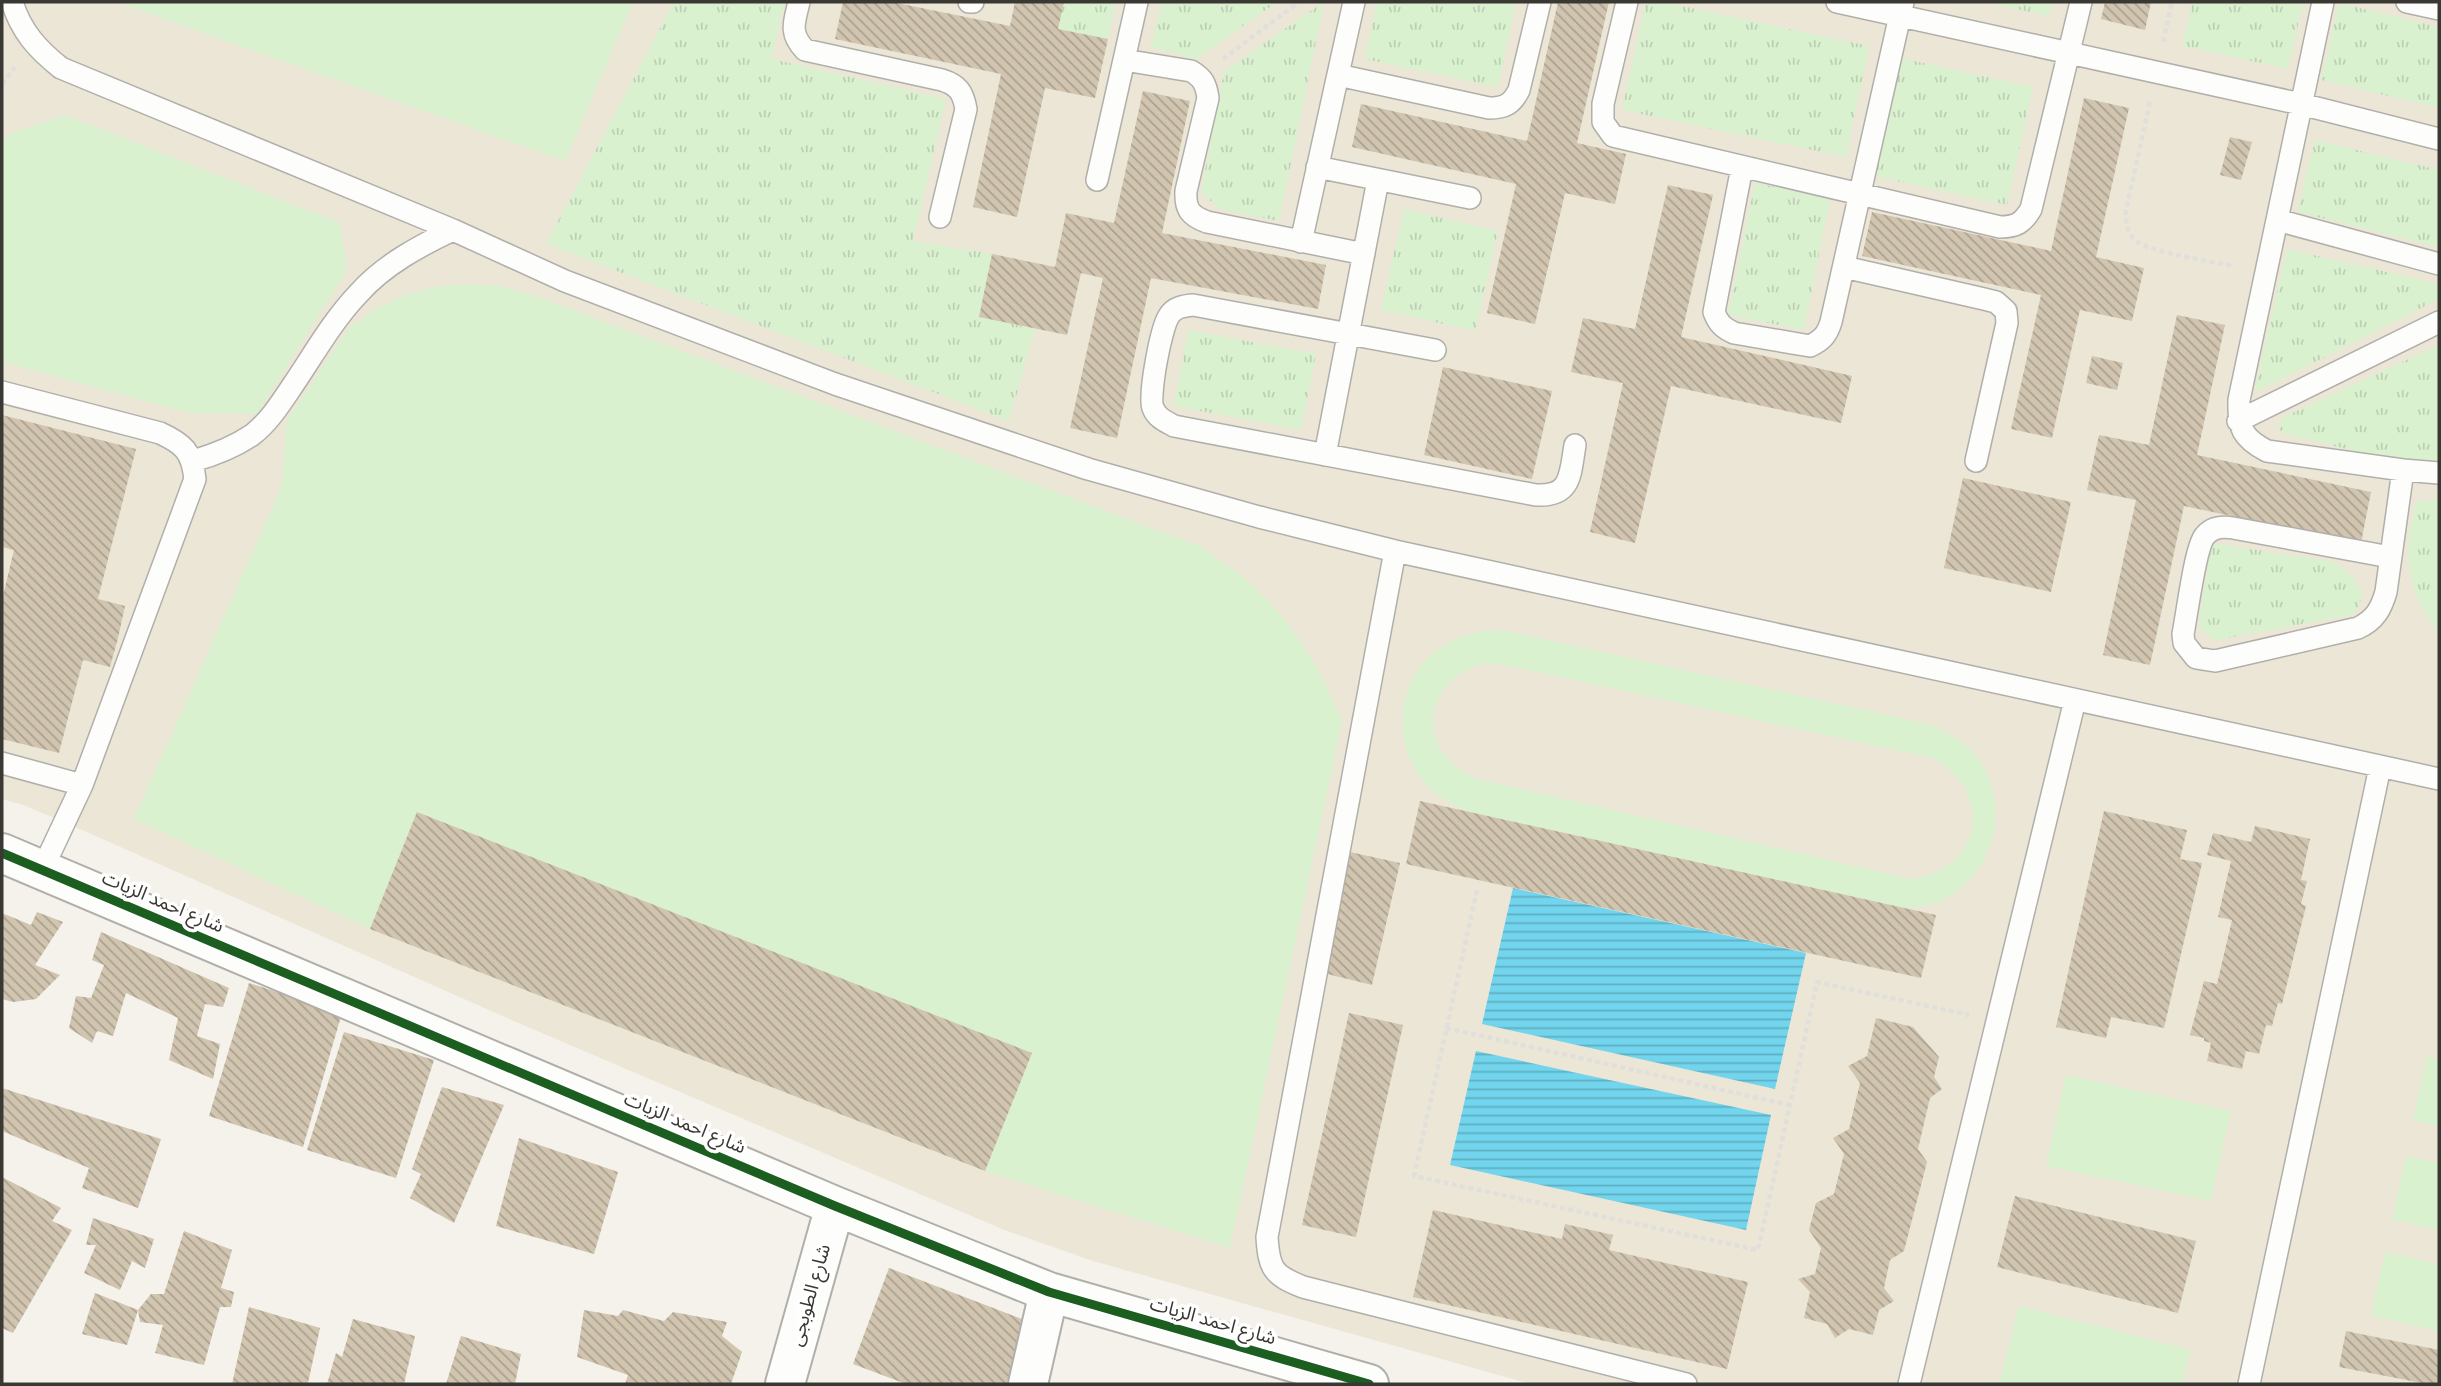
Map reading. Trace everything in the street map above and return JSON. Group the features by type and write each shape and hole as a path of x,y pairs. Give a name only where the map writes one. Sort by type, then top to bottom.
{"street":[{"name":"شارع احمد الزيات","path":"2,853 835,1206 1049,1292 1369,1384"},
{"name":"شارع الطوبجى","path":"785,1384 835,1206"},
{"path":"1028,1384 1049,1292"}],"lane":[{"path":"12,2 18,20 36,47 61,68 453,230 565,281 919,414 1088,469 1173,494 1395,551 2439,779"},
{"path":"799,2 793,30 797,41 806,50 942,80 955,84 964,95 966,109 940,217"},
{"path":"1097,180 1137,2"},
{"path":"1301,242 1354,2"},
{"path":"1338,75 1489,108 1502,108 1513,102 1519,90 1540,2"},
{"path":"1627,2 1603,104 1603,122 1613,136 2000,227 2013,227 2025,220 2031,209 2081,2"},
{"path":"1837,2 1901,9 2069,53 2301,104 2439,139"},
{"path":"2323,2 2239,400 2238,421 2244,434 2254,444 2267,450 2439,473"},
{"path":"2407,2 2439,9"},
{"path":"1742,167 1714,312 1725,329 1734,333 1810,346 1828,333 1901,9"},
{"path":"1124,61 1191,71 1206,85 1208,98 1186,191 1185,205 1193,217 1364,254"},
{"path":"1317,167 1470,198"},
{"path":"1325,455 1378,180"},
{"path":"2277,220 2439,264"},
{"path":"193,461 214,455 254,433 284,399 341,314 359,292 397,261 453,230"},
{"path":"1844,267 1996,302 2006,311 2007,323 1976,461"},
{"path":"1435,350 1193,305 1180,307 1169,315 1164,328 1150,393 1152,407 1160,419 1174,426 1535,495 1551,496 1562,490 1569,476 1575,445"},
{"path":"2238,421 2439,322"},
{"path":"2,392 160,433 180,442 193,461 195,479 82,785 42,870"},
{"path":"2390,557 2233,528 2216,528 2203,538 2199,546 2183,634 2184,643 2196,658 2215,661 2368,624 2380,610 2386,592 2403,470"},
{"path":"1395,551 1267,1237 1268,1260 1282,1279 1303,1287 1686,1384"},
{"path":"1909,1384 2075,700"},
{"path":"2,763 82,785"},
{"path":"2249,1384 2380,767"}],"path":[{"path":"1200,77 1300,2"},
{"path":"2172,2 2126,210 2126,227 2136,241 2152,248 2266,273"},
{"path":"1477,890 1414,1175 1758,1250 1817,982 1997,1021"},
{"path":"1446,1028 1790,1105"}],"shaded area":[{"path":"2,2 2439,2 2439,1384 1530,1384 1093,1261 1002,1229 516,1022 64,822 2,799"}],"green space":[{"path":"116,2 633,2 565,161"},
{"path":"674,2 784,2 772,59 946,99 913,241 992,254 979,316 1035,329 1009,421 546,244"},
{"path":"1064,2 1115,2 1108,39 1058,29"},
{"path":"1162,2 1277,2 1196,59 1151,47"},
{"path":"1324,2 1279,221 1219,209 1201,192 1224,71"},
{"path":"1377,2 1516,2 1498,87 1365,59"},
{"path":"1646,2 1663,2 1869,46 1846,157 1622,110"},
{"path":"1982,2 2053,2 2049,16"},
{"path":"2192,2 2303,2 2288,69 2183,46"},
{"path":"2339,3 2439,27 2439,108 2321,80"},
{"path":"1900,58 2033,87 2007,205 1874,176"},
{"path":"65,115 340,223 347,270 257,414 190,413 2,362 2,156 6,135"},
{"path":"2315,140 2439,170 2439,247 2297,212"},
{"path":"1755,183 1830,198 1804,330 1728,315"},
{"path":"1404,209 1498,231 1475,331 1381,310"},
{"path":"2287,249 2439,284 2439,299 2254,393"},
{"path":"438,286 500,286 530,294 1202,547 1250,584 1287,622 1316,667 1342,721 1230,1248 985,1171 370,929 134,819 281,488 287,421 349,328 376,309 406,295"},
{"path":"1188,330 1316,354 1301,430 1174,406"},
{"path":"2439,345 2439,462 2409,464 2285,434 2280,430 2280,421 2286,416"},
{"path":"2439,499 2439,633 2420,602 2408,554 2416,502"},
{"path":"2212,543 2329,561 2346,570 2358,584 2361,599 2358,607 2351,615 2216,640 2209,637 2204,633 2199,621"},
{"path":"1490,630 1512,632 1924,723 1940,730 1955,737 1975,754 1991,782 1995,806 1994,829 1988,852 1976,872 1960,889 1940,901 1906,907 1469,812 1441,797 1419,776 1404,741 1404,704 1409,686 1431,655 1451,641","holes":["1482,664 1500,664 1932,758 1952,772 1966,789 1972,808 1972,827 1966,845 1953,861 1935,872 1911,879 1477,779 1457,767 1443,753 1435,736 1433,719 1437,702 1446,687 1461,674"]},
{"path":"2427,1056 2439,1059 2439,1126 2413,1120"},
{"path":"2066,1075 2231,1111 2211,1201 2046,1166"},
{"path":"2406,1156 2439,1163 2439,1230 2392,1219"},
{"path":"2385,1252 2439,1264 2439,1331 2371,1316"},
{"path":"2019,1306 2191,1350 2182,1384 1999,1384"}],"water":[{"path":"1513,888 1806,953 1775,1089 1482,1024"},
{"path":"1476,1051 1771,1115 1746,1230 1450,1165"}],"building":[{"path":"843,2 892,2 1010,26 1015,2 1064,2 1058,29 1108,39 1095,98 1045,88 1017,217 973,207 1001,74 835,39"},
{"path":"1558,2 1609,2 1577,143 1626,154 1615,204 1565,193 1535,324 1487,313 1516,184 1352,147 1361,104 1527,141"},
{"path":"2105,2 2151,2 2145,30 2101,19"},
{"path":"1143,91 1190,101 1162,233 1326,265 1318,309 1151,278 1117,438 1070,428 1103,278 1081,273 1067,335 979,317 992,254 1055,267 1066,213 1114,223"},
{"path":"2084,98 2129,108 2096,257 2144,268 2132,321 2080,310 2052,438 2011,429 2041,295 1862,256 1872,212 2051,251"},
{"path":"2230,137 2252,142 2241,180 2220,175"},
{"path":"1668,185 1713,195 1681,337 1852,376 1841,423 1671,386 1635,543 1590,532 1623,383 1571,372 1583,318 1635,329"},
{"path":"2177,315 2225,325 2197,455 2371,492 2361,543 2184,506 2150,665 2103,655 2136,500 2087,490 2099,435 2149,445"},
{"path":"2092,356 2123,363 2117,390 2086,383"},
{"path":"1443,367 1552,391 1532,479 1424,455"},
{"path":"2,415 136,449 98,599 125,606 118,638 110,667 83,660 59,753 2,739 2,600 14,550 2,547"},
{"path":"1963,478 2071,502 2051,592 1944,568"},
{"path":"1420,801 1936,915 1921,978 1406,864"},
{"path":"2104,811 2187,830 2180,859 2202,863 2164,1028 2111,1017 2106,1038 2056,1027"},
{"path":"417,812 1032,1053 985,1171 370,929"},
{"path":"2255,826 2310,839 2301,880 2307,881 2301,904 2306,906 2282,1004 2278,1003 2272,1026 2266,1025 2259,1054 2246,1051 2242,1069 2207,1061 2211,1043 2204,1041 2204,1038 2190,1035 2204,981 2217,984 2232,920 2218,917 2231,861 2207,855 2213,833 2251,842"},
{"path":"1350,852 1400,863 1372,985 1323,973"},
{"path":"37,912 63,922 35,965 60,975 36,999 13,1002 2,999 2,913 31,925"},
{"path":"101,932 229,988 223,1007 205,1004 197,1036 220,1044 213,1079 169,1060 178,1018 126,993 113,1036 97,1031 92,1043 69,1028 76,996 91,998 104,965 92,960"},
{"path":"249,983 342,1013 303,1147 209,1116"},
{"path":"1349,1013 1403,1025 1356,1237 1302,1225"},
{"path":"1876,1018 1913,1027 1939,1057 1934,1077 1942,1089 1930,1098 1918,1149 1927,1162 1904,1251 1890,1260 1884,1288 1894,1301 1879,1310 1873,1335 1849,1329 1835,1338 1827,1324 1804,1318 1810,1292 1798,1279 1815,1274 1821,1248 1809,1230 1816,1203 1834,1194 1844,1154 1833,1138 1849,1129 1860,1083 1848,1066 1867,1056"},
{"path":"344,1032 434,1060 396,1178 307,1150"},
{"path":"442,1087 504,1105 454,1223 410,1198 421,1174 412,1169"},
{"path":"2,1088 161,1139 138,1208 82,1188 89,1168 2,1131"},
{"path":"519,1138 618,1172 594,1254 496,1226"},
{"path":"2,1177 61,1208 52,1221 72,1230 13,1333 2,1328"},
{"path":"2015,1196 2196,1241 2178,1313 1997,1267"},
{"path":"1433,1210 1562,1239 1565,1224 1613,1235 1609,1250 1748,1282 1727,1369 1413,1297"},
{"path":"93,1218 154,1239 145,1268 132,1261 120,1290 84,1273 96,1245 86,1245"},
{"path":"184,1231 232,1250 221,1288 234,1292 231,1307 220,1307 204,1365 155,1353 163,1325 140,1322 138,1310 151,1294 164,1294"},
{"path":"889,1268 1030,1322 1006,1384 906,1384 853,1364"},
{"path":"95,1293 138,1310 127,1345 82,1334"},
{"path":"249,1307 320,1328 308,1383 232,1384"},
{"path":"584,1310 618,1316 623,1310 664,1321 673,1312 727,1322 722,1336 742,1352 731,1384 625,1384 628,1375 577,1357"},
{"path":"353,1319 415,1336 404,1384 327,1384 336,1353 342,1357"},
{"path":"2346,1331 2439,1350 2439,1384 2339,1367"},
{"path":"461,1336 521,1354 515,1384 446,1384"}],"cycle path":[{"path":"2,853 835,1206 1049,1292 1369,1384"}]}
